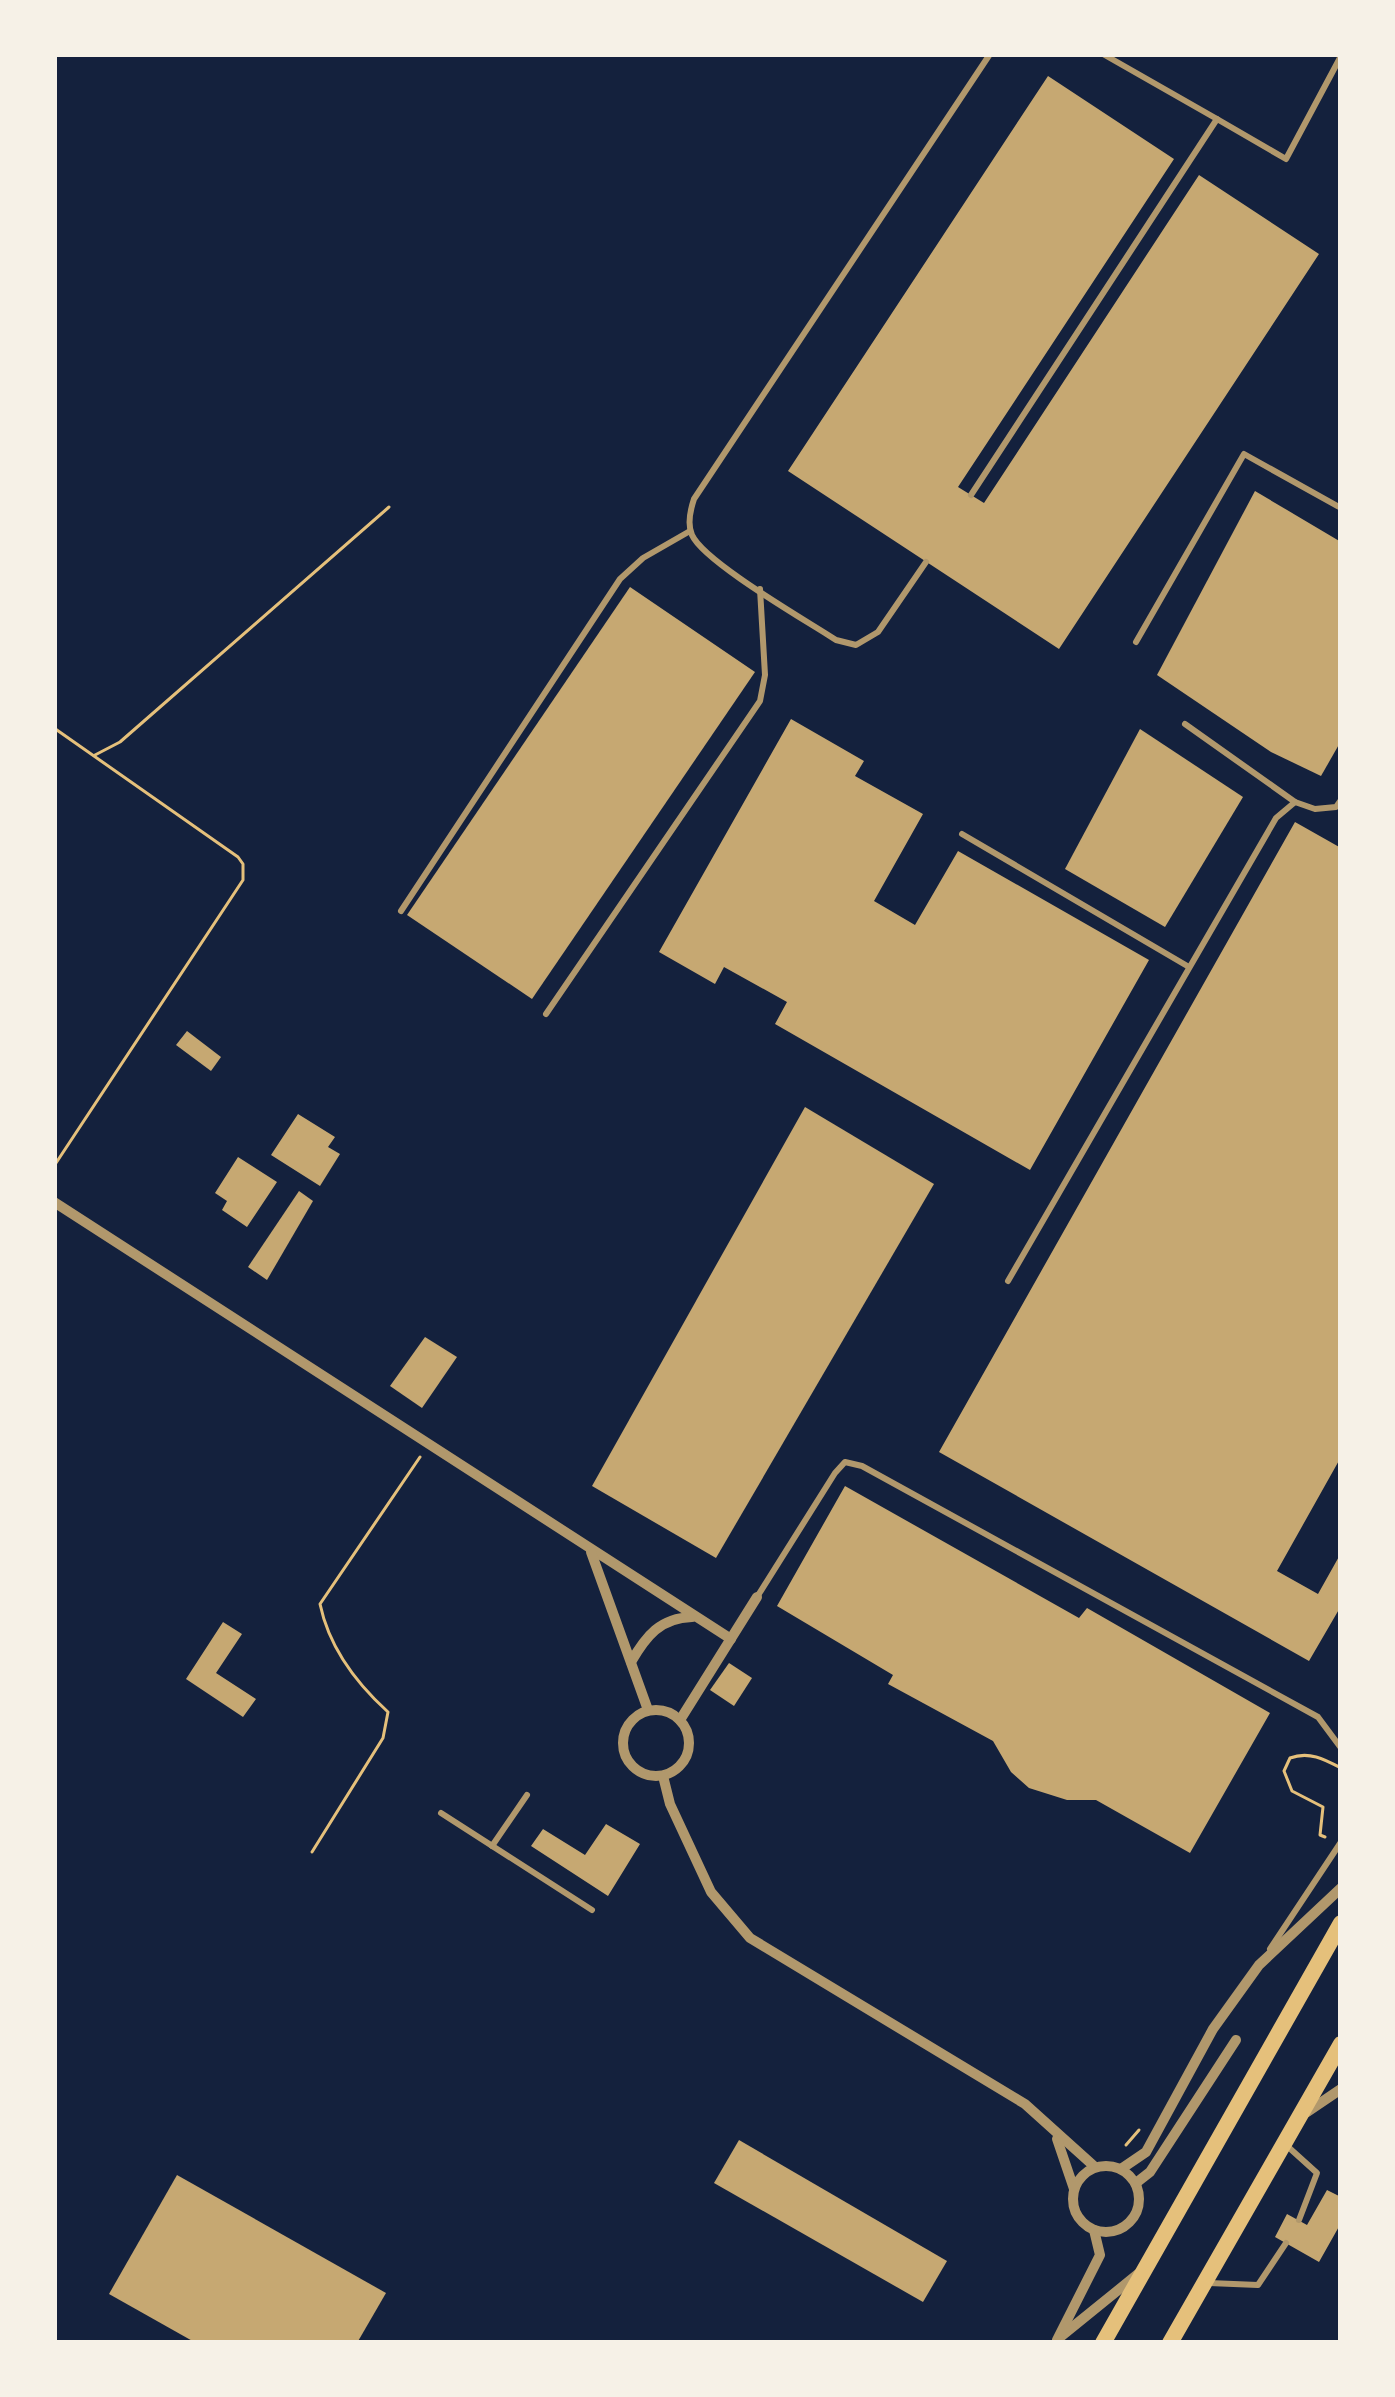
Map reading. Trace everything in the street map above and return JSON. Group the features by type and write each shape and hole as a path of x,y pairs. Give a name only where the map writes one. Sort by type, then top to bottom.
{"main road":[{"path":"1103,2343 1341,1922"},
{"path":"1170,2343 1341,2044"}],"street":[{"path":"54,1202 730,1639"},
{"path":"591,1552 648,1711"},
{"path":"680,1720 757,1597"},
{"path":"631,1662 658,1626 676,1618 696,1617"},
{"path":"660,1710 680,1720 689,1749 679,1767 662,1776 638,1771 623,1748 631,1721 660,1710"},
{"path":"662,1776 711,1892 750,1938 1025,2104 1096,2167 1121,2169 1136,2183 1139,2206 1127,2225 1105,2233 1078,2217 1056,2135"},
{"path":"1121,2169 1146,2152 1213,2029 1259,1965 1341,1888"},
{"path":"1136,2183 1150,2172 1236,2040"},
{"path":"1296,2122 1325,2096 1341,2089"},
{"path":"1074,2189 1082,2175 1096,2167"},
{"path":"1055,2341 1100,2255 1094,2230"},
{"path":"1055,2341 1145,2268"}],"lane":[{"path":"926,562 878,632 856,645 836,640 701,547 691,531 689,513 990,54"},
{"path":"1103,54 1286,159 1341,56"},
{"path":"971,495 1217,119"},
{"path":"1136,643 1244,454 1341,508"},
{"path":"401,911 620,579 643,558 691,531"},
{"path":"546,1014 760,701 765,675 760,589"},
{"path":"1185,724 1295,802 1315,809 1336,807 1341,800"},
{"path":"1008,1281 1276,818 1295,802"},
{"path":"962,833 1189,967"},
{"path":"757,1597 835,1473 845,1462 862,1466 1318,1717 1341,1748"},
{"path":"492,1846 527,1795"},
{"path":"442,1814 592,1910"},
{"path":"1259,1965 1341,1841"},
{"path":"1285,2145 1317,2173 1299,2220"},
{"path":"1205,2283 1258,2285 1286,2243"}],"path":[{"path":"93,755 120,742 389,506"},
{"path":"54,728 238,857 245,872 54,1166"},
{"path":"312,1852 382,1738 388,1712 362,1689 334,1646 320,1604 428,1445"},
{"path":"1341,1768 1300,1754 1290,1758 1284,1771 1292,1791 1323,1807 1320,1834 1341,1841"}],"building":[{"path":"1048,76 1174,159 958,487 984,503 1199,175 1319,254 1059,649 788,471"},
{"path":"1255,491 1341,542 1341,741 1321,776 1271,752 1157,675"},
{"path":"630,587 755,672 532,999 407,915"},
{"path":"791,719 864,761 855,776 923,814 874,901 915,925 958,851 1149,960 1030,1170 775,1024 787,1002 724,967 715,984 659,952"},
{"path":"1140,729 1243,797 1165,927 1065,869"},
{"path":"1295,822 1341,848 1341,1457 1277,1571 1318,1594 1341,1553 1341,1606 1309,1661 939,1452"},
{"path":"187,1031 221,1057 211,1071 176,1045"},
{"path":"805,1107 934,1184 716,1558 592,1486"},
{"path":"298,1114 335,1137 328,1147 340,1154 320,1186 271,1155"},
{"path":"238,1157 277,1182 247,1227 222,1210 227,1201 215,1193"},
{"path":"299,1191 313,1201 267,1280 248,1267"},
{"path":"425,1337 457,1357 422,1408 390,1386"},
{"path":"845,1486 1079,1618 1087,1608 1270,1713 1190,1853 1096,1800 1067,1800 1029,1788 1011,1772 993,1741 888,1684 893,1675 777,1606"},
{"path":"223,1622 242,1634 216,1673 256,1699 243,1717 186,1679"},
{"path":"729,1663 752,1678 734,1706 710,1690"},
{"path":"606,1824 640,1844 608,1896 531,1846 543,1829 585,1855"},
{"path":"739,2140 947,2261 923,2302 714,2183"},
{"path":"177,2175 386,2293 357,2343 196,2343 109,2294"},
{"path":"1327,2190 1341,2197 1341,2223 1319,2262 1275,2237 1287,2214 1307,2225"}]}
